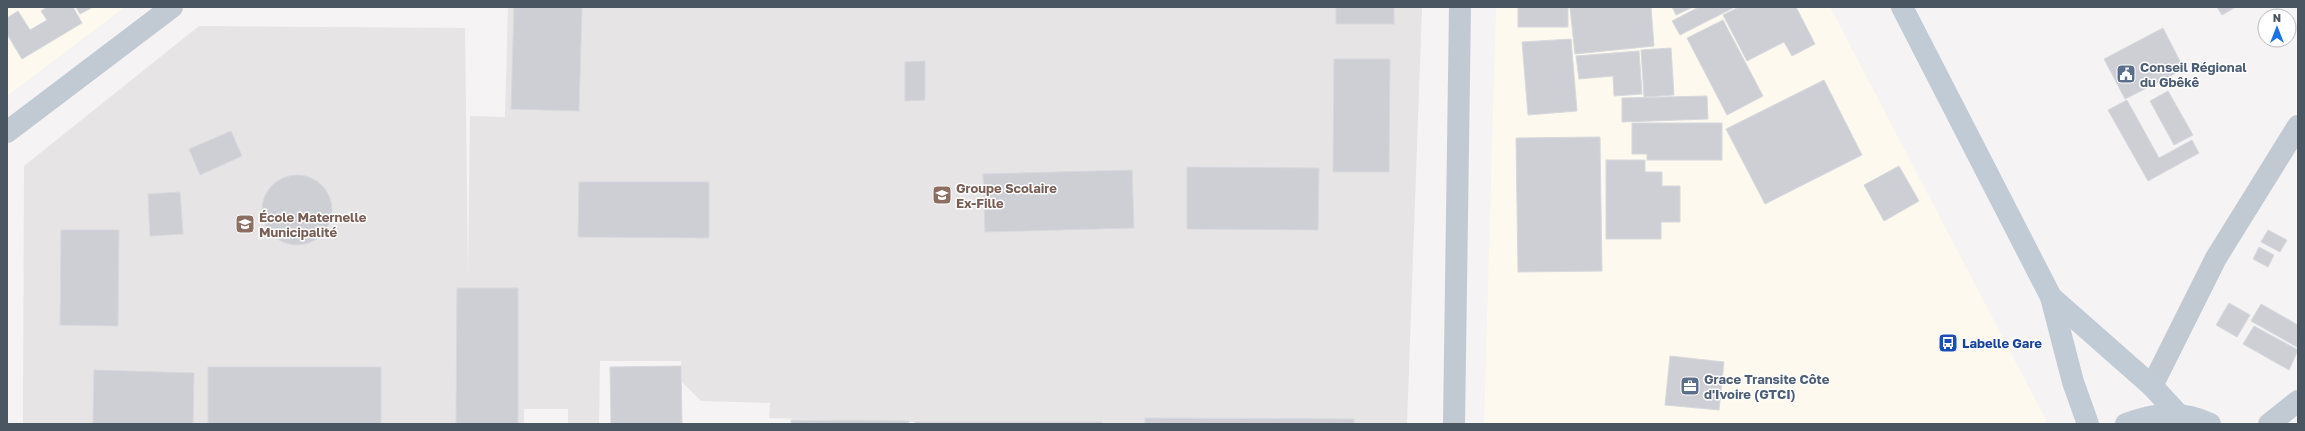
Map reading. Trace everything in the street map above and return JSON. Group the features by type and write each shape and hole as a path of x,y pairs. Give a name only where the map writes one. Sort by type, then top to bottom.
{"main road":[{"path":"1902,7 2051,297 2073,382 2088,424"},
{"path":"2051,297 2152,386 2179,414"},
{"path":"2126,424 2149,416 2179,414 2210,424"}],"street":[{"path":"7,132 172,7"},
{"path":"1454,424 1460,7"},
{"path":"2152,386 2216,258 2298,126"},
{"path":"2269,424 2298,401"}],"shaded area":[{"path":"7,7 125,7 7,96"},
{"name":"Groupe Scolaire Ex-Fille","path":"508,7 1422,7 1407,424 984,424 769,418 770,403 701,401 682,382 681,361 600,361 599,424 568,424 568,409 524,409 524,424 23,424 24,166 199,26 465,28 468,280 470,116 505,117"},
{"path":"1496,7 1830,7 2046,420 2044,424 1484,424"}],"building":[{"path":"47,7 73,7 82,23 22,59 7,34 7,18 18,11 30,30 47,20 41,11"},
{"path":"76,7 93,7 80,14"},
{"path":"514,7 582,7 579,111 511,109"},
{"path":"1336,7 1394,7 1394,24 1336,24"},
{"path":"1518,7 1568,7 1568,27 1518,27"},
{"path":"1651,7 1654,46 1575,54 1570,8"},
{"path":"1672,7 1693,7 1676,15"},
{"path":"1699,7 1735,7 1680,35 1672,21"},
{"path":"1739,7 1796,7 1815,44 1792,56 1784,42 1747,61 1723,15"},
{"path":"2217,7 2236,7 2222,15"},
{"path":"1723,20 1763,96 1727,115 1687,38"},
{"path":"2163,28 2184,69 2125,99 2104,59"},
{"path":"1571,39 1577,111 1528,115 1522,42"},
{"path":"1671,48 1674,95 1644,97 1641,50"},
{"path":"1639,51 1642,94 1614,96 1613,76 1579,79 1576,56"},
{"path":"1334,59 1390,59 1389,172 1333,172"},
{"path":"925,61 925,100 905,101 905,62"},
{"path":"1824,80 1862,155 1765,204 1726,129"},
{"path":"2168,91 2193,135 2174,145 2150,101"},
{"path":"1707,96 1708,119 1622,122 1622,98"},
{"path":"2127,100 2159,158 2192,140 2199,153 2148,181 2108,110"},
{"path":"1632,123 1722,123 1722,160 1647,160 1647,154 1632,154"},
{"path":"231,131 242,156 200,175 189,149"},
{"path":"1600,137 1602,271 1518,272 1516,138"},
{"path":"1606,160 1645,160 1645,172 1662,172 1662,186 1680,186 1680,222 1661,222 1661,239 1606,239"},
{"path":"1899,166 1919,201 1884,221 1864,185"},
{"path":"1187,167 1319,168 1318,230 1187,229"},
{"path":"1132,170 1134,228 985,232 983,174"},
{"path":"290,175 304,175 317,181 326,190 330,196 332,210 330,224 322,235 311,243 304,245 290,245 283,243 272,235 264,224 262,217 262,203 264,196 272,185 283,177"},
{"path":"579,182 709,182 709,238 578,237"},
{"path":"180,192 183,234 150,236 148,194"},
{"path":"61,230 119,230 118,326 60,325"},
{"path":"2268,230 2287,240 2280,252 2261,242"},
{"path":"2259,247 2274,255 2268,267 2253,259"},
{"path":"457,288 518,288 518,424 456,424"},
{"path":"2229,303 2250,315 2237,337 2216,325"},
{"path":"2261,304 2298,325 2297,347 2251,321"},
{"path":"2254,326 2298,350 2289,370 2243,344"},
{"path":"1670,356 1724,362 1719,410 1665,405"},
{"path":"681,366 682,424 611,424 610,367"},
{"path":"208,367 381,367 381,424 208,424"},
{"path":"94,370 194,373 193,424 93,424"},
{"path":"1145,418 1354,419 1354,424 1145,424"},
{"path":"791,420 909,421 909,424 791,424"},
{"path":"915,422 1102,422 1102,424 915,424"}],"place":[{"name":"Conseil Régional du Gbêkê","path":"2126,74"},
{"name":"Groupe Scolaire Ex-Fille","path":"942,195"},
{"name":"École Maternelle Municipalité","path":"245,224"},
{"name":"Labelle Gare","path":"1948,343"},
{"name":"Grace Transite Côte d'Ivoire (GTCI)","path":"1690,386"}]}
